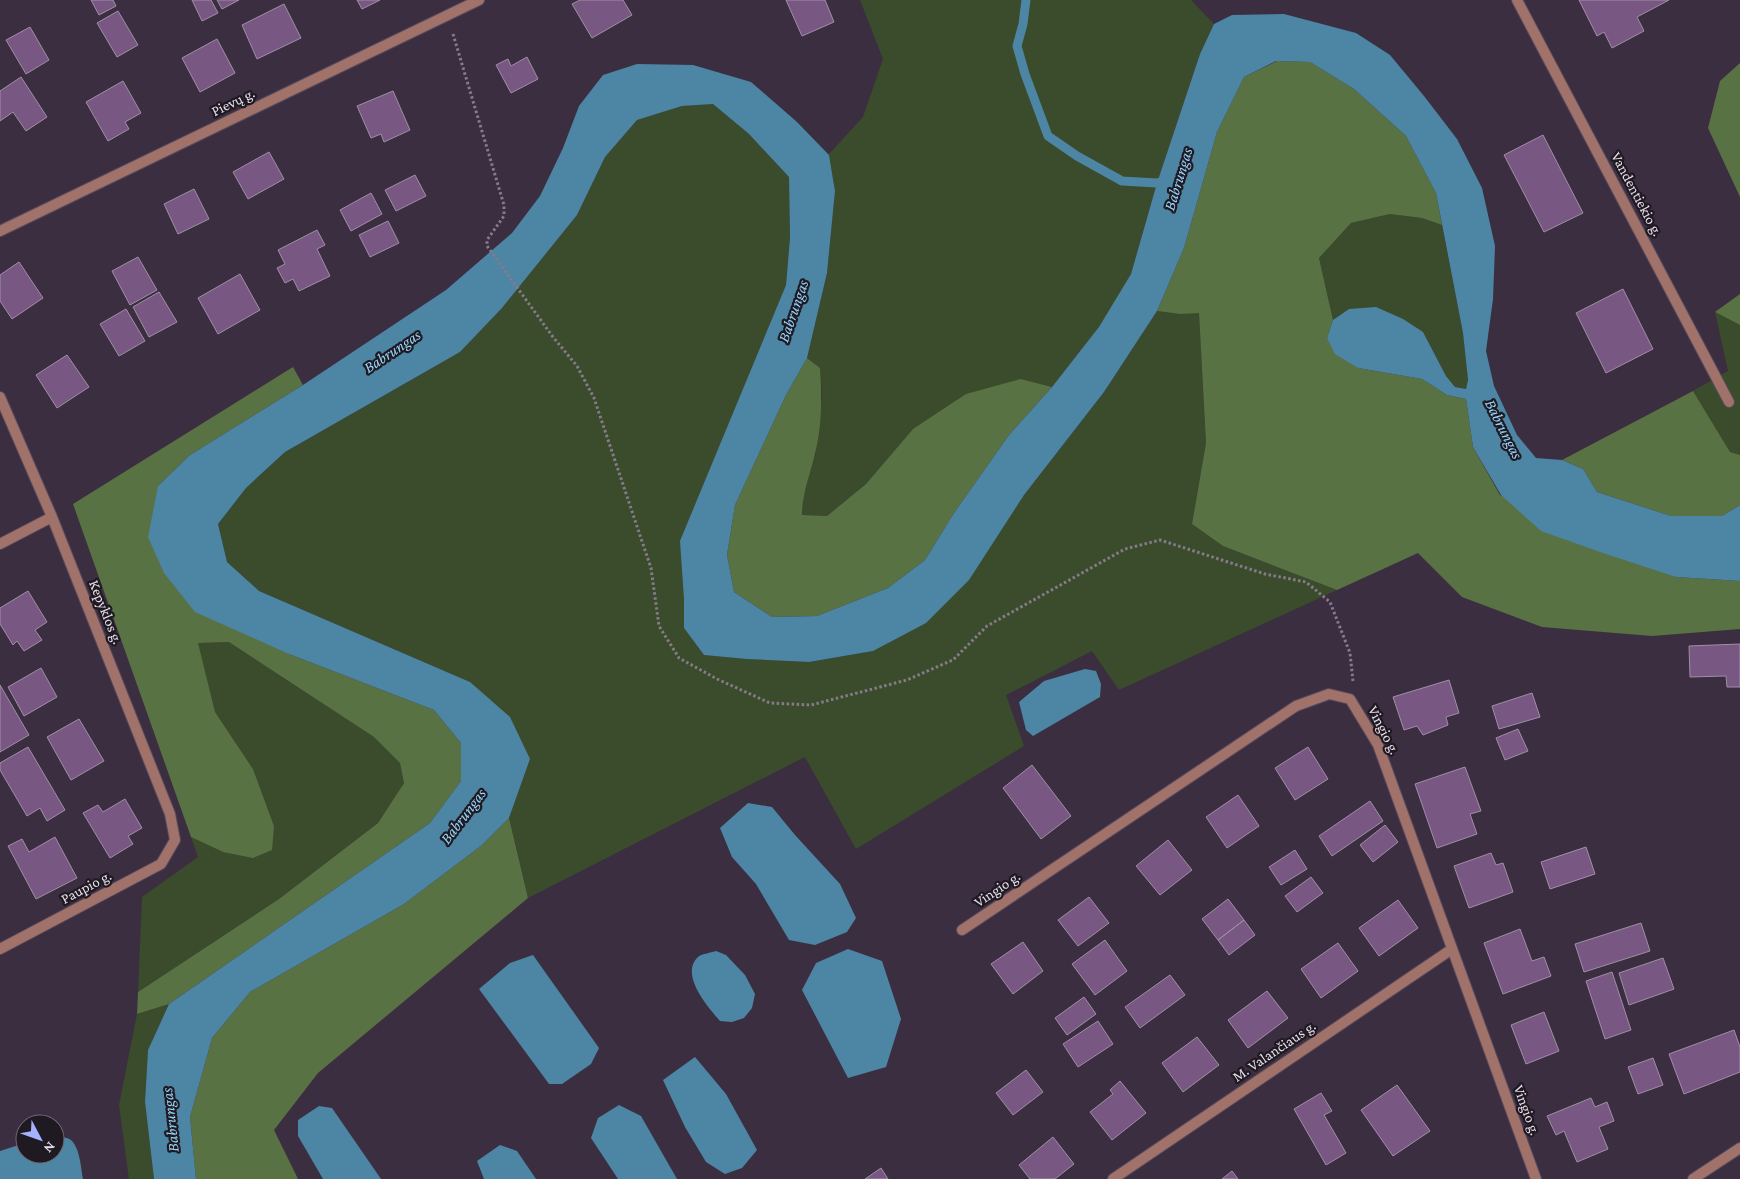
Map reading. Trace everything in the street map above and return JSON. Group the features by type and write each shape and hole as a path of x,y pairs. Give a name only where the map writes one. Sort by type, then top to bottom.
{"street":[{"name":"Pievų g.","path":"0,231 479,0"},
{"name":"Vandentiekio g.","path":"1518,0 1729,402"},
{"name":"Kepyklos g.","path":"0,397 52,517 170,814 175,840"},
{"path":"0,544 52,517"},
{"name":"Vingio g.","path":"962,930 1296,706 1329,694 1350,698 1378,745 1536,1179"},
{"name":"Paupio g.","path":"0,950 161,864 175,840"},
{"name":"M. Valančiaus g.","path":"1113,1179 1452,949"},
{"path":"1693,1179 1740,1148"}],"path":[{"path":"448,15 504,204 504,216 486,240 488,246 553,337 577,366 594,398 651,568 659,626 679,658 717,679 770,703 812,705 907,680 952,660 988,626 1125,549 1160,540 1265,574 1306,582 1330,602 1350,653 1353,679 1350,698"}],"green space":[{"path":"860,0 1191,0 1214,24 1200,54 1157,183 1131,274 1100,327 1052,387 1021,379 913,429 866,484 827,516 802,515 803,495 816,452 822,396 820,368 807,358 827,273 835,191 829,154 863,117 883,59"},
{"path":"1277,61 1310,62 1354,89 1406,136 1436,193 1442,225 1422,218 1390,214 1351,223 1319,258 1333,320 1327,338 1358,368 1422,379 1447,395 1466,399 1473,447 1500,495 1676,577 1740,581 1740,629 1652,636 1542,627 1462,597 1418,553 1337,590 1223,546 1192,524 1206,443 1199,313 1180,314 1157,311 1184,248 1217,132 1244,77"},
{"path":"1740,63 1740,197 1708,128 1720,81"},
{"path":"713,104 749,134 789,177 790,239 786,285 736,407 684,599 684,628 704,655 809,662 873,651 1024,495 1104,392 1157,311 1180,314 1199,312 1206,443 1192,524 1223,546 1337,590 1119,690 1092,651 1006,695 1024,746 856,849 805,757 528,898 509,818 530,759 470,682 259,591 227,562 218,524 246,488 285,452 460,352 502,308 577,215 605,157 637,120 682,106"},
{"path":"1390,214 1422,218 1442,225 1463,333 1468,380 1466,389 1455,387 1446,376 1423,332 1349,309 1333,320 1319,258 1351,223"},
{"path":"1740,294 1740,325 1715,312"},
{"path":"1715,312 1740,325 1740,455 1730,452 1693,391 1728,371"},
{"path":"807,358 820,368 821,411 817,444 805,492 802,515 827,516 866,484 913,429 966,394 1021,379 1052,387 1009,435 954,513 925,560 888,588 817,616 772,617 734,592 727,555 735,505 786,395"},
{"path":"293,367 303,385 190,455 158,486 289,654 434,710 461,743 461,781 430,823 169,1004 137,1014 138,992 279,899 378,823 404,783 400,763 374,737 229,642 198,643 215,712 253,769 274,826 272,850 253,858 223,852 191,837 73,504"},
{"path":"1693,391 1730,452 1740,455 1740,505 1722,516 1671,516 1597,492 1583,469 1562,460"},
{"path":"229,642 374,737 400,763 404,783 378,823 279,899 138,992 142,897 198,857 191,837 223,852 274,826 253,769 215,712 197,643"},
{"path":"509,818 528,898 318,1073 274,1130 298,1179 196,1179 190,1117 212,1038 250,992 404,904 482,845"},
{"path":"169,1004 148,1050 145,1102 154,1179 129,1179 119,1105 137,1014"}],"water":[{"name":"Babrungas","path":"1284,14 1356,33 1390,55 1457,139 1482,188 1495,246 1493,299 1486,351 1494,386 1517,435 1536,458 1562,460 1583,469 1597,492 1671,516 1722,516 1740,505 1740,581 1676,577 1541,531 1501,495 1473,447 1466,399 1447,395 1422,379 1358,368 1335,354 1327,338 1333,320 1349,309 1376,307 1403,319 1423,332 1446,376 1455,387 1466,389 1468,380 1463,333 1436,193 1406,136 1354,89 1310,62 1276,61 1244,77 1217,132 1184,248 1157,311 1104,392 1024,495 969,580 926,623 873,651 809,662 704,655 684,628 680,541 786,285 790,238 789,177 749,134 713,104 682,106 637,120 605,157 577,215 502,308 460,352 285,452 246,488 218,524 227,562 259,591 470,682 510,717 530,759 509,818 482,845 404,904 250,992 212,1038 190,1117 196,1179 154,1179 145,1102 148,1050 169,1004 430,823 461,781 461,743 434,710 289,654 195,612 164,573 148,537 158,486 190,455 303,385 446,290 512,233 540,196 563,148 579,106 603,75 637,64 693,65 751,82 797,122 829,155 835,191 827,273 807,358 786,395 735,505 727,555 734,592 772,617 817,616 888,588 925,560 954,513 1009,435 1052,387 1099,327 1131,274 1157,183 1200,54 1214,24 1232,15"},
{"path":"1085,669 1096,671 1101,684 1100,697 1033,736 1026,730 1019,702 1044,681"},
{"path":"748,803 772,807 840,884 856,918 847,932 815,945 789,940 756,884 732,857 720,828"},
{"path":"848,949 882,961 901,1019 886,1067 848,1078 802,990 816,963"},
{"path":"716,951 726,955 745,975 755,994 752,1008 744,1018 732,1022 720,1021 703,1000 694,982 693,964 703,954"},
{"path":"533,955 599,1048 591,1064 562,1084 549,1084 479,989 510,963"},
{"path":"695,1057 726,1094 757,1150 742,1168 725,1174 706,1162 685,1127 663,1080"},
{"path":"619,1105 641,1116 677,1179 618,1179 591,1138 598,1118"},
{"path":"319,1106 332,1108 381,1179 323,1179 298,1136 298,1120"},
{"path":"65,1138 68,1138 74,1144 80,1158 83,1179 0,1179 0,1151 15,1146 15,1164 65,1164"},
{"path":"500,1145 517,1151 536,1179 484,1179 477,1161"}],"building":[{"path":"91,0 113,0 116,6 99,15"},
{"path":"192,0 211,0 218,13 202,21"},
{"path":"217,0 239,0 222,9"},
{"path":"357,0 380,0 362,9"},
{"path":"580,0 623,0 632,15 592,38 572,4"},
{"path":"786,0 825,0 834,22 802,36"},
{"path":"1579,0 1669,0 1637,17 1644,31 1612,48 1604,32 1597,36"},
{"path":"284,4 301,38 257,59 242,25"},
{"path":"118,11 138,45 117,57 97,23"},
{"path":"30,27 49,60 26,74 6,40"},
{"path":"217,39 235,73 200,92 182,58"},
{"path":"527,57 538,79 511,93 496,65 508,59 511,66"},
{"path":"21,77 47,117 26,131 13,112 0,121 0,91"},
{"path":"123,81 141,113 125,122 129,129 108,141 86,102"},
{"path":"393,91 410,130 384,142 381,134 371,138 357,106"},
{"path":"1543,135 1583,213 1544,232 1504,155"},
{"path":"269,152 284,179 248,199 233,172"},
{"path":"415,175 426,196 396,211 385,190"},
{"path":"194,189 209,219 178,234 164,204"},
{"path":"371,193 382,214 351,231 340,210"},
{"path":"388,221 399,243 370,257 359,235"},
{"path":"317,230 325,245 317,249 330,276 299,291 293,279 285,283 277,268 285,264 278,250"},
{"path":"138,257 157,290 130,305 112,271"},
{"path":"19,262 43,298 12,319 0,301 0,275"},
{"path":"240,274 260,310 218,334 198,298"},
{"path":"1623,289 1653,349 1606,373 1576,313"},
{"path":"159,292 177,322 149,337 133,307"},
{"path":"126,309 145,341 119,356 100,324"},
{"path":"67,355 89,387 57,408 36,375"},
{"path":"28,591 47,622 35,630 42,640 24,651 17,641 13,645 0,624 0,608"},
{"path":"1740,644 1740,687 1727,687 1726,676 1690,677 1689,646"},
{"path":"41,668 57,697 24,716 8,687"},
{"path":"1449,680 1459,713 1446,717 1448,725 1423,735 1417,726 1404,730 1393,697"},
{"path":"0,685 29,735 0,752"},
{"path":"1532,693 1540,717 1499,729 1492,706"},
{"path":"79,719 104,761 71,780 47,737"},
{"path":"1518,729 1528,751 1505,760 1496,738"},
{"path":"28,747 65,810 47,821 40,808 27,816 0,770 0,763"},
{"path":"1308,747 1328,779 1295,800 1275,768"},
{"path":"1032,765 1071,816 1041,839 1003,788"},
{"path":"1465,767 1481,811 1470,814 1477,834 1437,848 1415,784"},
{"path":"1238,795 1259,826 1227,848 1206,817"},
{"path":"125,799 142,828 128,836 133,844 110,858 83,813 98,805 103,812"},
{"path":"1370,801 1383,821 1332,856 1319,836"},
{"path":"1385,825 1398,842 1373,862 1360,845"},
{"path":"55,837 77,878 36,899 8,846 22,839 29,852"},
{"path":"1168,840 1192,870 1160,895 1136,866"},
{"path":"1586,847 1595,874 1550,889 1541,862"},
{"path":"1295,850 1307,869 1281,885 1269,867"},
{"path":"1491,853 1496,865 1503,863 1513,892 1469,908 1454,866"},
{"path":"1311,877 1323,893 1297,912 1285,896"},
{"path":"1089,897 1109,923 1078,946 1058,920"},
{"path":"1228,899 1244,920 1218,940 1202,919"},
{"path":"1398,900 1418,928 1379,956 1359,928"},
{"path":"1244,920 1255,935 1229,955 1218,940"},
{"path":"1641,923 1650,951 1584,972 1575,944"},
{"path":"1520,929 1532,961 1544,957 1551,976 1503,994 1484,943"},
{"path":"1105,940 1127,971 1095,995 1072,964"},
{"path":"1023,942 1043,971 1013,994 991,964"},
{"path":"1338,943 1358,971 1321,998 1301,969"},
{"path":"1663,958 1674,989 1629,1005 1619,973"},
{"path":"1612,972 1631,1030 1605,1039 1586,981"},
{"path":"1170,975 1185,995 1140,1028 1125,1007"},
{"path":"1267,991 1288,1018 1248,1048 1228,1020"},
{"path":"1084,997 1096,1014 1067,1035 1055,1018"},
{"path":"1544,1012 1559,1051 1526,1064 1511,1025"},
{"path":"1098,1021 1113,1044 1078,1067 1063,1044"},
{"path":"1734,1030 1740,1047 1740,1072 1684,1094 1669,1054"},
{"path":"1197,1037 1219,1065 1183,1092 1162,1063"},
{"path":"1653,1058 1663,1085 1638,1094 1628,1067"},
{"path":"1026,1070 1043,1092 1013,1115 996,1093"},
{"path":"1120,1081 1146,1113 1112,1140 1090,1112 1113,1094 1110,1090"},
{"path":"1397,1085 1430,1131 1393,1156 1361,1110"},
{"path":"1321,1093 1332,1111 1324,1115 1346,1153 1326,1165 1294,1109"},
{"path":"1591,1098 1595,1107 1607,1102 1614,1121 1599,1127 1608,1149 1577,1162 1564,1131 1556,1135 1547,1116"},
{"path":"1053,1137 1074,1164 1055,1179 1030,1179 1019,1165"},
{"path":"881,1168 888,1179 865,1179"},
{"path":"1232,1171 1238,1179 1222,1179"}],"waterway":[{"name":"Babrungas","path":"1026,0 1023,24 1017,46 1025,74 1048,136 1077,156 1122,181 1157,183 1167,180"}]}
